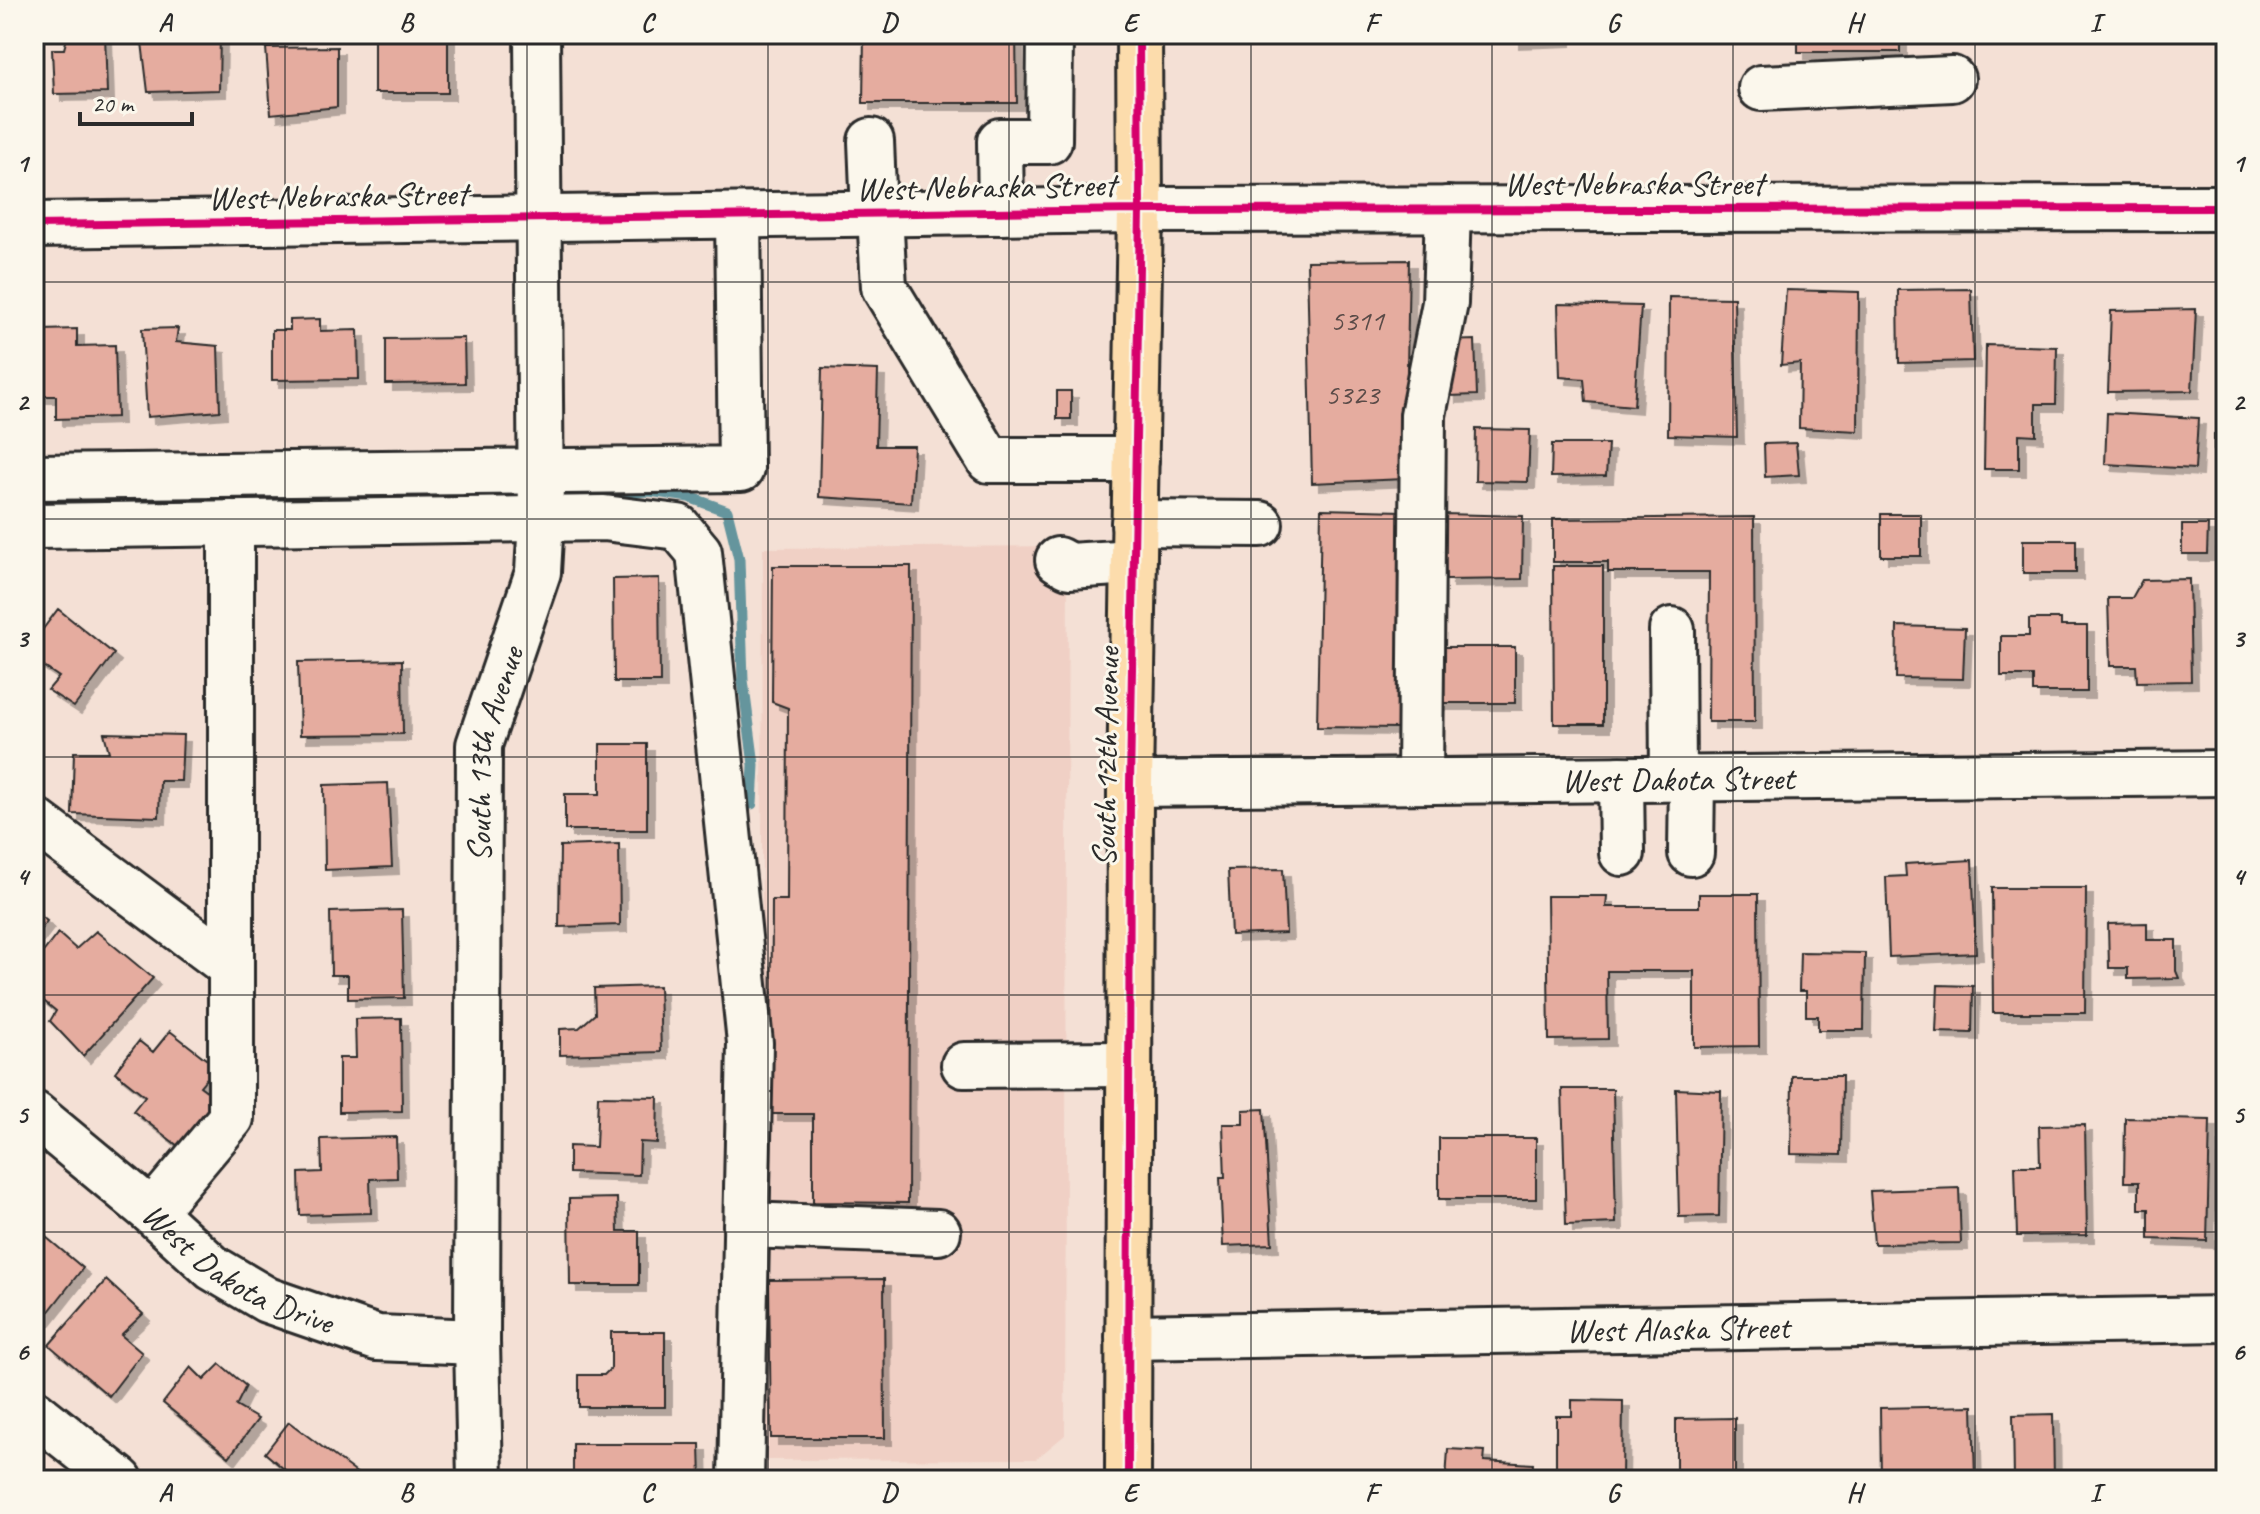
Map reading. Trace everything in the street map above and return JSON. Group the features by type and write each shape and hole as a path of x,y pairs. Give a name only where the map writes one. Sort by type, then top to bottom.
{"main road":[{"name":"South 12th Avenue","path":"1120,1478 1128,1337 1130,784 1140,210 1139,34"}],"street":[{"name":"South 13th Avenue","path":"480,1480 477,1342 479,745 538,572 541,520 537,34"},
{"path":"1001,212 1000,141 1049,141 1050,34"},
{"path":"1761,88 1952,79"},
{"path":"871,141 884,287 989,460 1136,460"},
{"name":"West Nebraska Street","path":"34,225 1140,210 2226,208"},
{"path":"1420,781 1423,415 1445,303 1448,209"},
{"path":"34,477 741,469 738,216"},
{"path":"34,526 604,518 678,527 699,552 750,1043 741,1480"},
{"path":"152,1212 231,1118 231,523"},
{"path":"1058,560 1069,566 1134,543 1260,524"},
{"path":"1672,630 1691,853"},
{"name":"West Dakota Street","path":"1130,784 2226,773"},
{"path":"1621,779 1622,853"},
{"path":"34,820 231,967"},
{"path":"964,1065 1129,1064"},
{"name":"West Dakota Drive","path":"34,1114 152,1212 213,1268 267,1300 377,1338 477,1342"},
{"path":"746,1225 938,1232"},
{"name":"West Alaska Street","path":"1128,1337 2226,1319"},
{"path":"34,1412 120,1480"}],"shaded area":[{"path":"1068,546 1065,1435 1036,1459 760,1460 763,548"}],"building":[{"path":"68,34 105,34 107,93 54,94 52,49 64,49"},
{"path":"141,34 220,34 219,90 148,92"},
{"path":"374,34 448,34 448,93 374,93"},
{"path":"864,34 1016,34 1017,103 863,103"},
{"path":"1512,34 1564,34 1564,39 1512,41"},
{"path":"1798,34 1900,34 1900,52 1798,52"},
{"path":"337,47 337,107 271,114 266,48"},
{"path":"1409,260 1405,479 1312,483 1307,261"},
{"path":"1971,289 1973,361 1899,363 1898,290"},
{"path":"1786,290 1859,292 1858,431 1799,428 1800,363 1781,365"},
{"path":"1669,297 1734,298 1737,437 1668,435"},
{"path":"1558,304 1641,306 1634,406 1586,402 1584,379 1560,377"},
{"path":"2196,309 2192,391 2108,392 2111,311"},
{"path":"320,319 320,331 358,330 359,379 272,380 272,330 290,330 290,320"},
{"path":"178,328 176,342 218,346 220,411 147,417 142,329"},
{"path":"77,329 77,346 115,345 117,417 56,419 56,396 34,396 34,343 43,343 43,330"},
{"path":"464,338 465,383 386,384 386,339"},
{"path":"1475,340 1477,395 1449,396 1447,341"},
{"path":"1986,345 2057,347 2056,404 2036,404 2036,435 2019,434 2019,469 1984,469"},
{"path":"822,368 878,370 876,446 914,446 911,503 819,497"},
{"path":"1057,391 1071,391 1071,419 1057,419"},
{"path":"2107,413 2198,418 2195,469 2105,464"},
{"path":"1476,429 1530,430 1528,482 1475,481"},
{"path":"2214,434 2226,434 2226,478 2214,478"},
{"path":"1796,443 1799,475 1765,477 1764,444"},
{"path":"1552,444 1608,444 1606,476 1551,477"},
{"path":"1321,509 1403,511 1399,728 1317,727"},
{"path":"1443,514 1523,516 1522,579 1446,580"},
{"path":"1881,514 1921,514 1921,556 1881,556"},
{"path":"1754,517 1755,722 1708,722 1709,572 1608,572 1608,562 1553,562 1553,519"},
{"path":"2182,525 2208,525 2207,554 2182,554"},
{"path":"2023,540 2076,540 2076,573 2023,573"},
{"path":"773,566 911,566 908,1203 813,1202 813,1114 771,1114 772,900 787,900 788,708 772,702"},
{"path":"1553,566 1603,566 1603,724 1554,724"},
{"path":"659,578 660,682 614,682 613,579"},
{"path":"2189,579 2191,681 2137,682 2136,666 2110,666 2108,598 2132,598 2142,580"},
{"path":"58,609 114,654 74,707 48,690 59,677 34,660 34,641"},
{"path":"2029,619 2061,619 2061,626 2087,626 2087,692 2033,692 2033,676 2001,676 2001,636 2029,636"},
{"path":"1897,626 1965,628 1963,679 1896,678"},
{"path":"1439,647 1515,647 1515,703 1438,703"},
{"path":"402,660 403,734 300,735 298,662"},
{"path":"104,733 183,735 181,781 160,781 159,817 72,814 74,752 109,752"},
{"path":"600,744 647,744 647,830 565,830 565,794 600,794"},
{"path":"388,783 392,867 325,870 324,785"},
{"path":"619,844 620,925 559,927 560,846"},
{"path":"1972,860 1976,953 1889,957 1886,877 1906,876 1905,864"},
{"path":"1283,869 1286,933 1231,935 1228,870"},
{"path":"1992,888 2086,888 2085,1013 1993,1013"},
{"path":"1699,894 1758,894 1759,1046 1694,1047 1694,971 1607,971 1608,1039 1549,1040 1547,896 1607,896 1606,907 1699,907"},
{"path":"402,910 404,998 348,999 348,975 331,975 330,912"},
{"path":"34,911 47,921 34,938"},
{"path":"2147,923 2147,940 2176,940 2176,971 2179,978 2128,979 2128,968 2109,968 2108,924"},
{"path":"96,931 153,978 83,1056 50,1021 56,1011 34,993 34,964 58,933 76,949"},
{"path":"1800,952 1865,953 1864,1030 1818,1030 1818,1016 1806,1016 1806,991 1799,991"},
{"path":"1938,985 1973,986 1972,1033 1936,1032"},
{"path":"659,986 661,1052 560,1055 560,1029 579,1028 595,1014 594,988"},
{"path":"401,1018 402,1111 339,1112 339,1058 356,1058 355,1019"},
{"path":"170,1031 216,1067 200,1086 216,1098 178,1146 133,1111 145,1096 115,1072 139,1041 153,1052"},
{"path":"1792,1076 1842,1076 1841,1155 1791,1154"},
{"path":"1562,1089 1613,1089 1616,1223 1566,1225"},
{"path":"1676,1089 1721,1091 1719,1216 1679,1217"},
{"path":"598,1096 658,1097 657,1143 640,1142 639,1175 569,1173 569,1146 596,1147"},
{"path":"1264,1109 1272,1244 1223,1246 1220,1178 1225,1178 1223,1124 1243,1124 1243,1110"},
{"path":"2125,1118 2210,1120 2207,1241 2149,1239 2149,1209 2139,1209 2139,1182 2124,1182"},
{"path":"2085,1125 2087,1235 2017,1236 2015,1166 2040,1166 2039,1126"},
{"path":"396,1137 397,1178 370,1179 371,1213 300,1215 299,1173 322,1172 321,1139"},
{"path":"1439,1138 1536,1138 1536,1199 1439,1199"},
{"path":"2226,1175 2226,1217 2223,1217"},
{"path":"1959,1188 1961,1243 1874,1244 1870,1191"},
{"path":"617,1198 618,1231 639,1231 639,1285 570,1285 569,1199"},
{"path":"34,1227 83,1268 43,1319 34,1309"},
{"path":"884,1279 885,1438 771,1438 769,1280"},
{"path":"106,1280 143,1314 121,1335 142,1353 109,1396 49,1345"},
{"path":"611,1332 665,1332 665,1407 579,1407 579,1375 604,1375 611,1368"},
{"path":"220,1364 246,1386 236,1406 258,1419 229,1457 163,1403 191,1367 204,1380"},
{"path":"1572,1400 1623,1401 1622,1480 1556,1480 1556,1416 1572,1416"},
{"path":"1973,1406 1975,1480 1881,1480 1880,1408"},
{"path":"2220,1412 2226,1412 2226,1463 2221,1464"},
{"path":"2053,1414 2054,1480 2014,1480 2013,1415"},
{"path":"1735,1418 1735,1480 1676,1480 1676,1419"},
{"path":"289,1422 362,1477 361,1480 297,1480 265,1453"},
{"path":"573,1444 700,1444 701,1480 573,1480"},
{"path":"1448,1449 1485,1451 1484,1461 1533,1464 1532,1480 1446,1480"}],"waterway":[{"path":"582,494 650,491 689,497 727,511 739,559 743,680 754,765 752,804"},
{"path":"34,502 492,497"}],"cycle path":[{"path":"1128,1480 1130,784 1140,210 1139,34"},
{"path":"34,225 1140,210 2226,208"}]}
